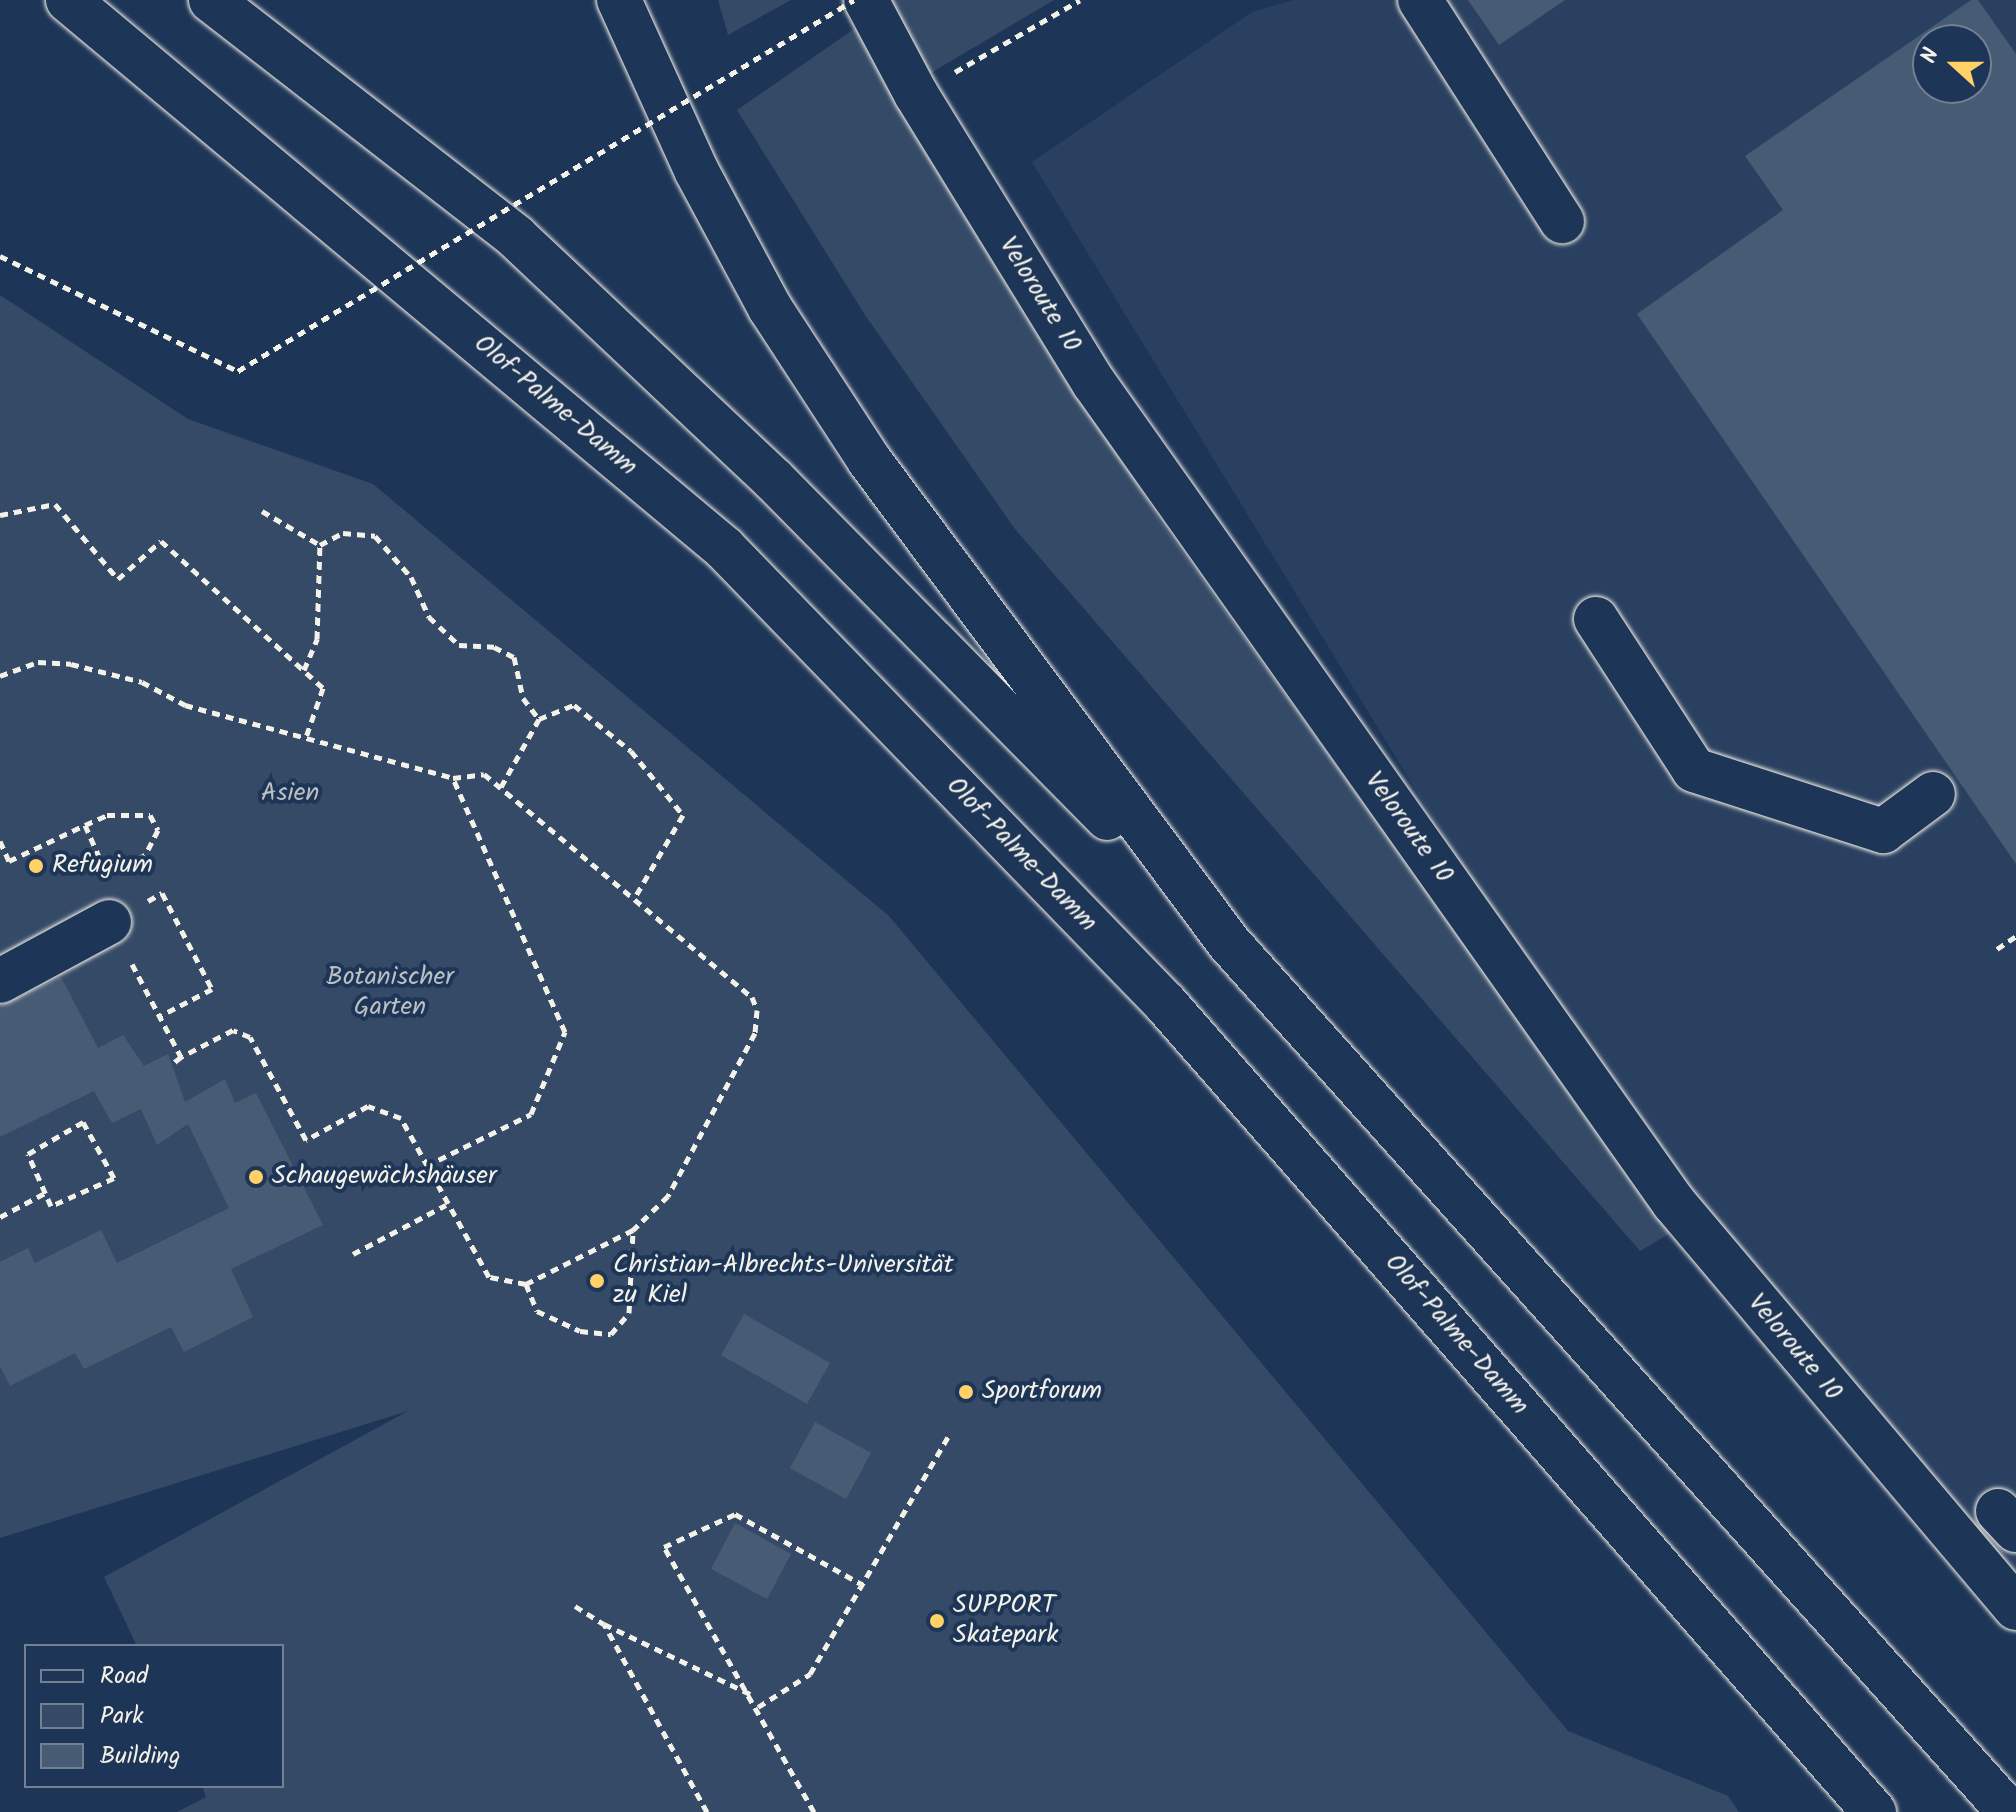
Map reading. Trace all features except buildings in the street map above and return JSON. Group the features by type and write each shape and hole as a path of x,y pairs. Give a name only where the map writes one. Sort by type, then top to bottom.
{"main road":[{"name":"Olof-Palme-Damm","path":"68,0 724,548 1165,1003 1874,1812"},
{"path":"211,0 516,237 773,479 1229,943 2009,1812"},
{"path":"619,0 696,170 778,321 869,460 1229,943"},
{"name":"Veloroute 10","path":"866,0 916,94 1094,383 1674,1203 2016,1608"},
{"path":"1420,0 1562,221"},
{"path":"1596,619 1694,770 1883,831 1933,794"},
{"path":"0,981 109,922"}],"path":[{"path":"0,256 238,371 854,0"},
{"path":"916,94 1080,0"},
{"path":"0,515 55,504 118,579 161,541 323,688 306,737"},
{"path":"262,511 320,545"},
{"path":"320,545 343,533 375,536 411,577 429,617 459,645 494,647 514,657 523,698 539,719"},
{"path":"304,670 317,639 320,545"},
{"path":"0,676 38,662 71,664 142,682 185,705 453,778 484,774 752,997 757,1010 755,1033 668,1196 633,1230 526,1284 489,1277 446,1205 401,1118 368,1106 306,1140 250,1037 233,1030 172,1064"},
{"path":"501,787 539,719 574,705 631,751 683,815 634,899"},
{"path":"426,1166 531,1114 565,1032 453,778"},
{"path":"0,841 9,861 107,815 150,815 158,830 145,855 109,875"},
{"path":"85,825 109,875 103,908 181,1057"},
{"path":"109,922 162,893 212,989 160,1016"},
{"path":"1997,949 2016,936"},
{"path":"83,1122 114,1178 51,1206 45,1193 28,1154 83,1122"},
{"path":"0,1217 45,1193"},
{"path":"353,1254 446,1205"},
{"path":"526,1284 537,1311 580,1331 611,1334 629,1313 633,1230"},
{"path":"758,1707 810,1674 949,1435"},
{"path":"814,1812 758,1707 664,1547 735,1514 863,1585"},
{"path":"575,1606 604,1624 750,1694"},
{"path":"604,1624 707,1812"}],"shaded area":[{"path":"1294,0 2016,0 2016,1585 1736,1252 1499,926 1032,162 1252,12"}],"green space":[{"path":"718,0 791,0 728,35"},
{"path":"884,0 1054,0 929,74"},
{"path":"857,27 1160,521 1672,1232 1640,1251 1015,529 865,315 737,110"},
{"name":"Christian-Albrechts-Universität zu Kiel","path":"0,295 188,419 373,484 889,916 1568,1731 1728,1796 1739,1812 177,1812 206,1797 203,1788 284,1788 284,1644 136,1644 104,1577 408,1411 0,1538"}],"place":[{"name":"Refugium","path":"36,866"},
{"name":"Schaugewächshäuser","path":"256,1177"},
{"name":"Christian-Albrechts-Universität zu Kiel","path":"597,1281"},
{"name":"Sportforum","path":"966,1392"},
{"name":"SUPPORT Skatepark","path":"937,1621"}],"park label":[{"name":"Asien","path":"290,794"},
{"name":"Botanischer Garten","path":"390,993"}]}
